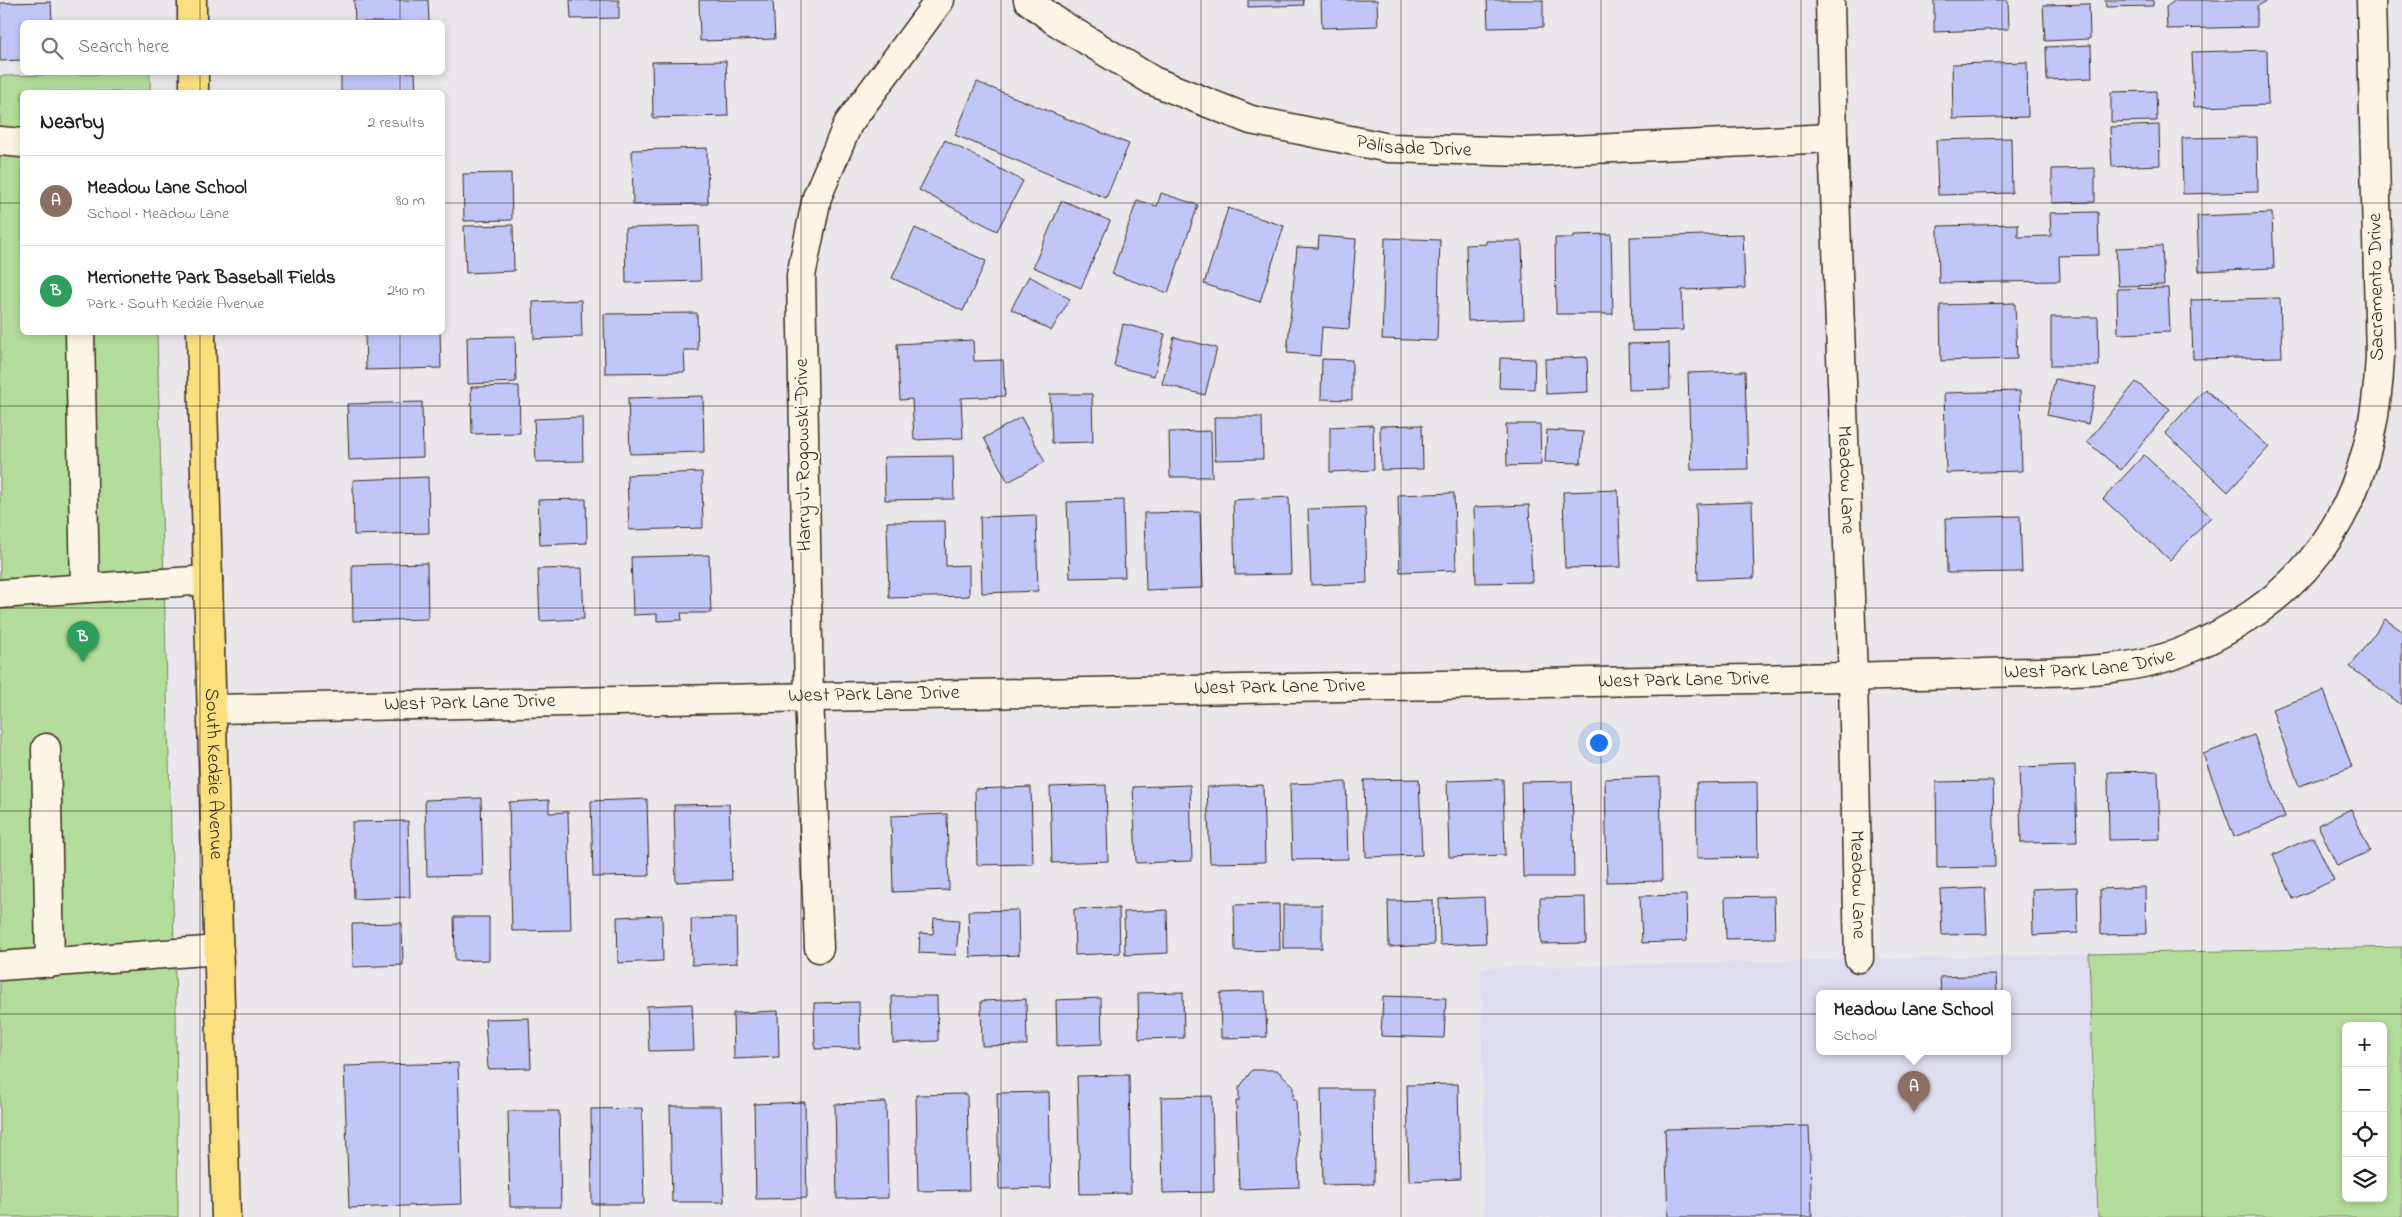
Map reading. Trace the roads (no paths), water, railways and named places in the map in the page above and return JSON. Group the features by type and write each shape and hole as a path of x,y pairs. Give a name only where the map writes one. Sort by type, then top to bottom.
{"main road":[{"path":"192,0 192,20"},
{"path":"194,75 194,90"},
{"name":"South Kedzie Avenue","path":"201,335 226,1217"}],"street":[{"name":"Harry J. Rogowski Drive","path":"818,948 809,695 801,276 817,197 848,124 940,0"},
{"name":"Palisade Drive","path":"1028,0 1054,20 1153,81 1251,120 1389,148 1526,152 1833,138"},
{"name":"Meadow Lane","path":"1830,0 1833,138 1853,678 1859,958"},
{"name":"Sacramento Drive","path":"2314,560 2342,516 2360,478 2372,434 2378,396 2380,356 2371,0"},
{"path":"0,141 20,143"},
{"path":"80,335 85,588"},
{"name":"West Park Lane Drive","path":"212,709 809,695 1853,678 2072,670 2134,665 2178,654 2223,633 2266,606 2296,581 2314,560"},
{"path":"0,594 208,580"},
{"path":"46,748 50,963"},
{"path":"0,966 219,950"}],"place":[{"name":"Merrionette Park Baseball Fields","path":"83,662"},
{"name":"Meadow Lane School","path":"1914,1112"}]}
